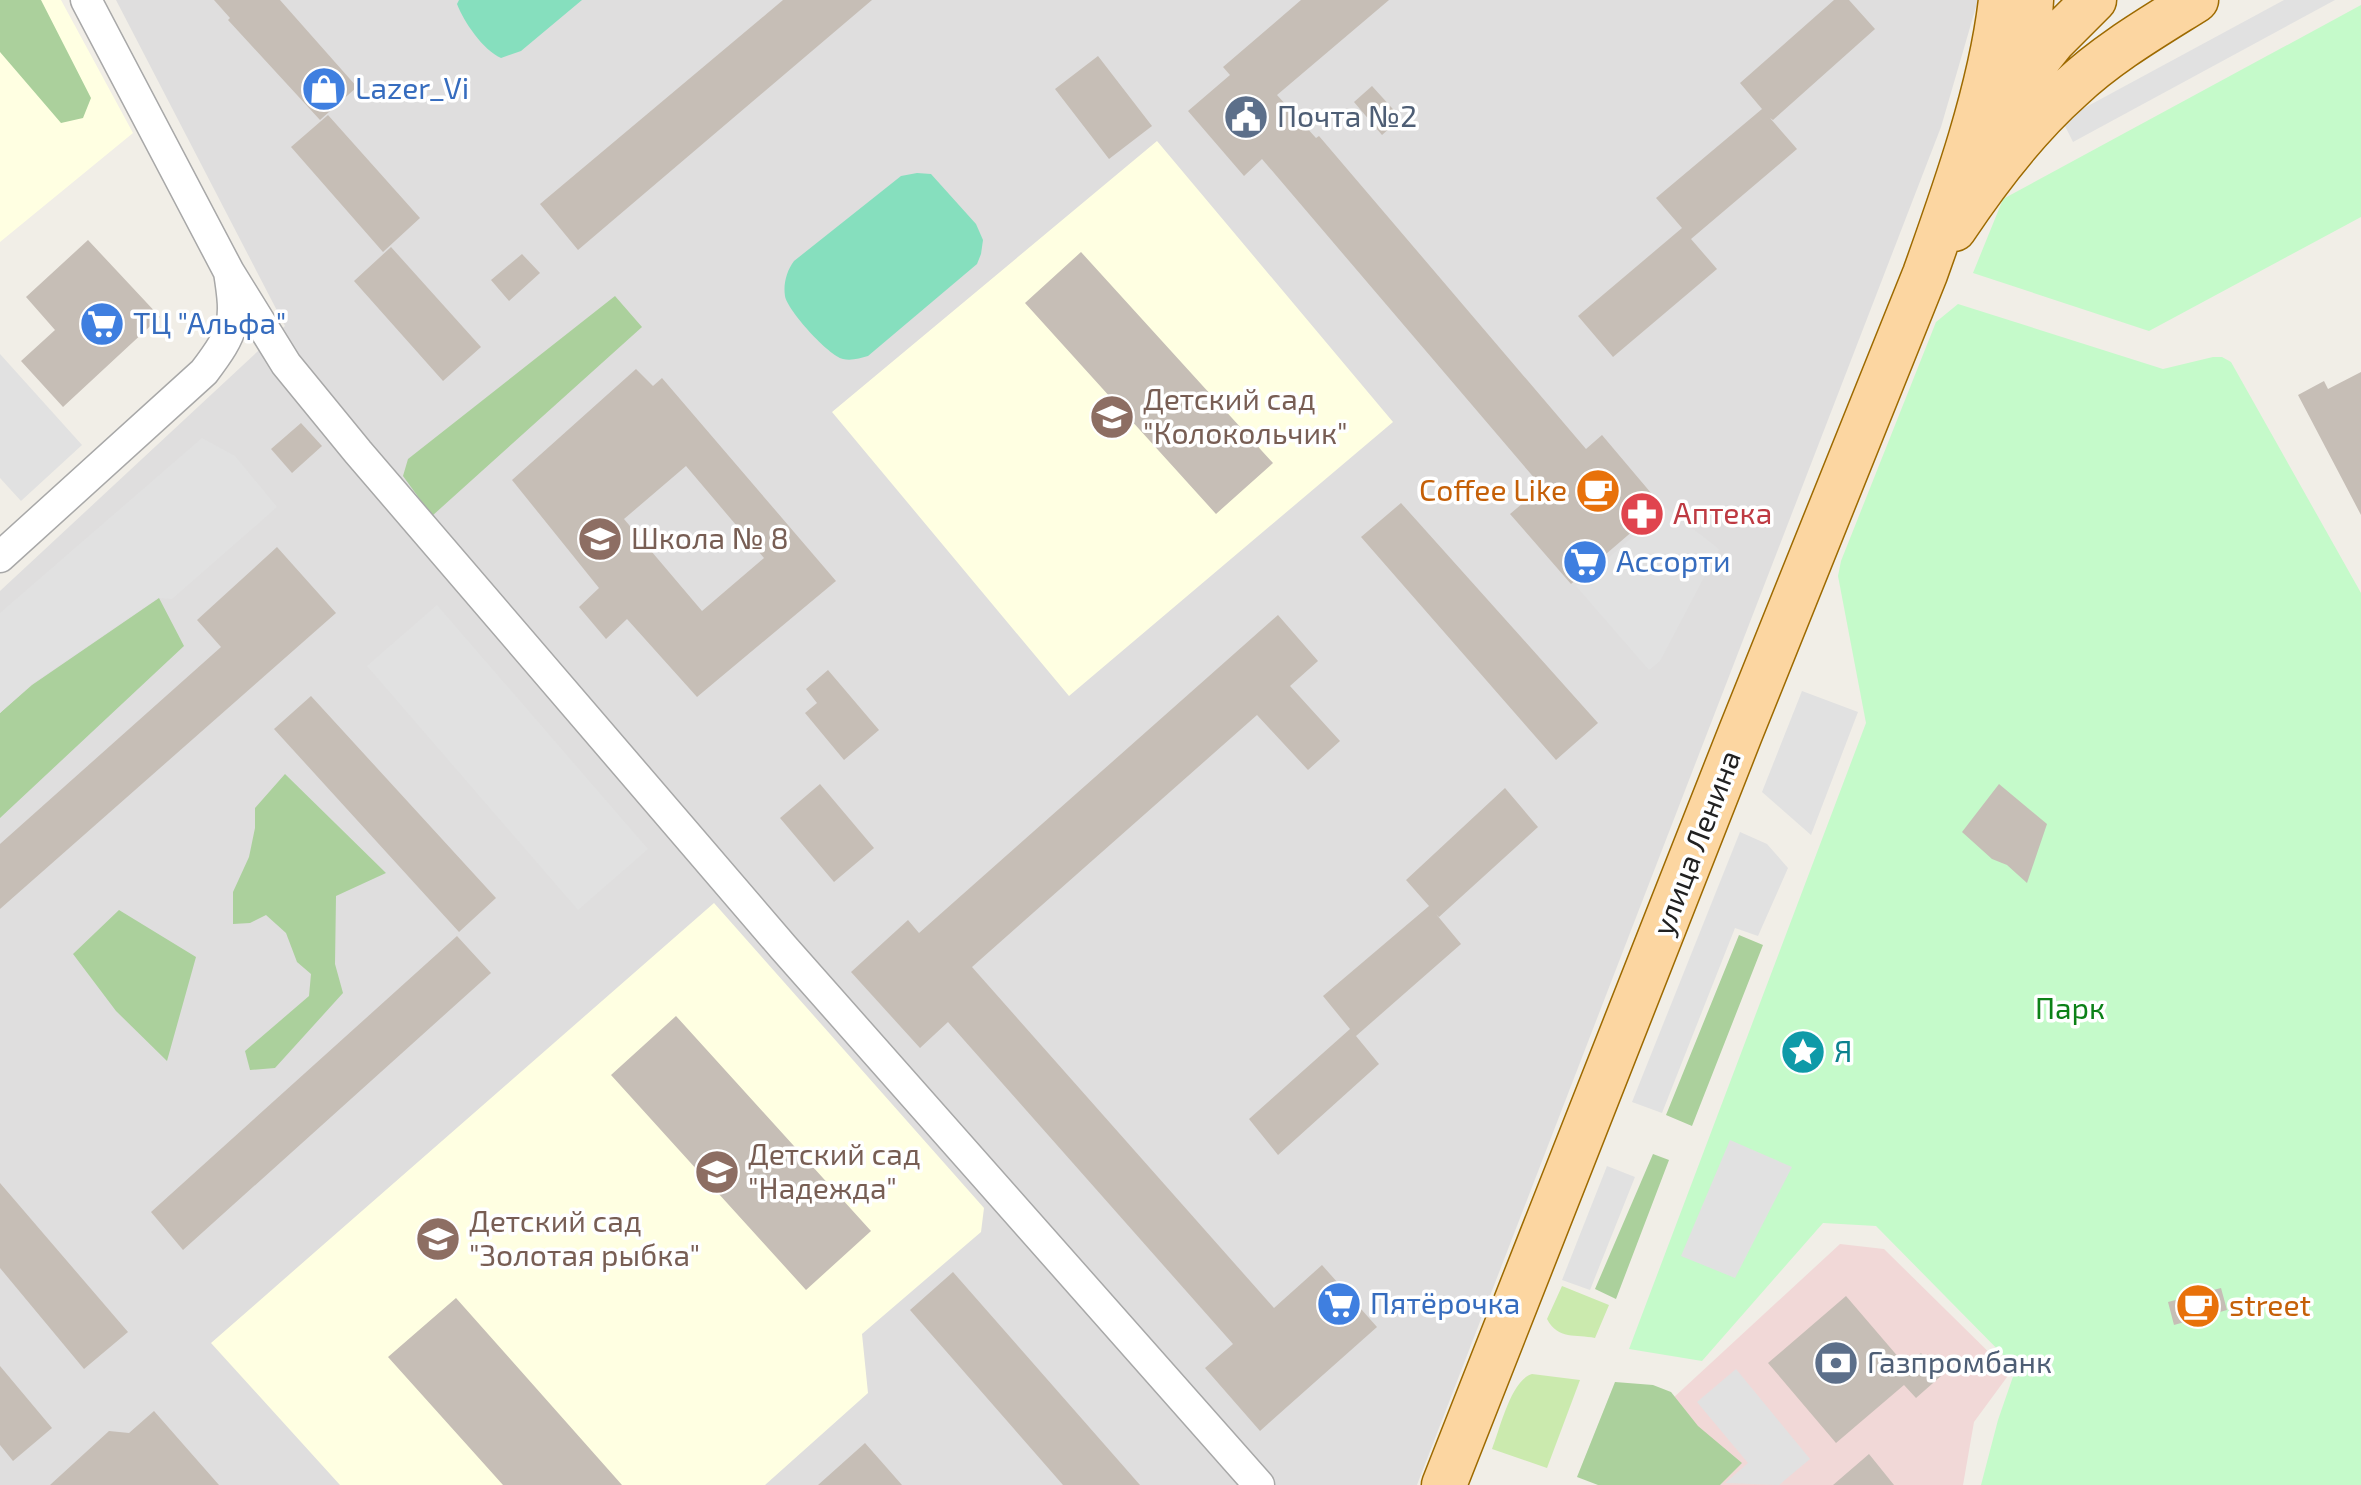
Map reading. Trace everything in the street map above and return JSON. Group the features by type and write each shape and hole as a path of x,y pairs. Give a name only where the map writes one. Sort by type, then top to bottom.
{"main road":[{"name":"улица Ленина","path":"1444,1485 1745,720 1925,274 1951,201 1988,66 2001,0"},
{"name":"улица Ленина","path":"1951,201 2009,97 2025,48 2031,0"},
{"path":"2009,97 2043,52 2094,0"},
{"path":"1925,274 2003,160 2071,88 2136,38 2196,0"}],"street":[{"path":"86,0 229,272 286,364 783,947 1259,1485"},
{"path":"0,557 204,372 227,342 230,330 235,308 229,272"}],"shaded area":[{"path":"0,0 61,0 133,133 0,242"},
{"path":"116,0 1978,0 1941,127 1417,1485 0,1485 0,591 285,326"},
{"path":"2284,0 2335,0 2073,142 2062,120"},
{"name":"Детский сад \"Колокольчик\"","path":"1157,141 1393,422 1069,696 832,412"},
{"path":"0,354 82,445 21,501 0,478"},
{"path":"202,438 235,456 277,507 172,599 158,598 32,684 0,713 0,613"},
{"path":"1666,508 1719,549 1660,661 1649,670 1576,586"},
{"path":"437,605 648,849 578,910 367,666"},
{"path":"1802,691 1858,712 1811,835 1762,792"},
{"path":"1740,832 1767,844 1788,868 1758,936 1735,928 1662,1113 1632,1102"},
{"path":"714,903 984,1208 981,1232 862,1334 868,1393 765,1485 340,1485 211,1343"},
{"path":"1730,1140 1792,1167 1735,1278 1681,1256"},
{"path":"1607,1166 1635,1177 1590,1290 1562,1280"},
{"path":"1840,1244 1884,1249 2010,1373 1974,1422 1963,1485 1677,1485 1672,1399"},
{"path":"1736,1369 1810,1459 1779,1485 1725,1483 1748,1463 1697,1402"}],"green space":[{"path":"0,0 41,0 91,98 83,118 61,123 0,52"},
{"path":"459,0 582,0 521,51 501,58 488,49 469,27 457,4"},
{"path":"2361,5 2361,217 2149,331 1973,273 2003,199"},
{"path":"931,174 976,224 983,240 981,254 977,264 868,356 843,359 819,341 787,303 785,287 788,273 794,261 901,176"},
{"path":"615,296 642,327 432,516 403,476 408,459"},
{"name":"Парк","path":"1958,304 2163,369 2213,357 2222,357 2231,362 2361,593 2361,1485 1981,1485 2016,1368 1876,1226 1823,1223 1702,1361 1629,1349 1866,723 1838,576 1841,561 1936,322"},
{"path":"159,598 184,646 0,818 0,713 32,685"},
{"path":"285,774 386,873 336,896 335,964 343,993 275,1068 250,1070 245,1051 309,996 311,974 297,962 286,933 266,915 250,923 233,924 233,892 249,857 255,828 255,808"},
{"path":"119,910 196,957 167,1061 116,1011 73,954"},
{"path":"1739,935 1763,945 1692,1126 1666,1115"},
{"path":"1653,1154 1669,1160 1616,1299 1595,1289"},
{"path":"1562,1286 1609,1305 1595,1338 1568,1335 1551,1326 1547,1319"},
{"path":"1532,1374 1580,1380 1547,1468 1492,1449 1512,1395 1518,1385"},
{"path":"1615,1382 1653,1385 1671,1392 1698,1426 1742,1463 1720,1485 1598,1485 1577,1477"}],"building":[{"path":"214,0 280,0 357,87 320,120 228,20 230,18"},
{"path":"783,0 872,0 578,250 540,204"},
{"path":"1301,0 1389,0 1277,95 1316,138 1319,136 1586,449 1602,435 1662,506 1571,584 1510,514 1542,487 1262,159 1244,176 1188,111 1230,75 1223,67"},
{"path":"1834,0 1849,0 1875,29 1773,120 1770,118 1797,149 1691,239 1717,269 1613,357 1578,316 1682,228 1656,198 1762,109 1740,83"},
{"path":"1098,56 1152,126 1109,159 1055,89"},
{"path":"1372,86 1401,118 1382,135 1354,102"},
{"path":"328,115 420,218 383,252 291,147"},
{"name":"ТЦ \"Альфа\"","path":"88,240 160,317 63,407 21,361 55,330 26,297"},
{"path":"391,247 481,347 443,381 354,281"},
{"path":"1081,252 1273,463 1216,514 1025,303"},
{"path":"522,254 540,273 509,301 491,280"},
{"name":"Школа № 8","path":"636,369 653,386 662,378 836,581 697,697 627,619 606,639 579,607 599,588 512,480","holes":["686,466 764,558 702,611 624,519"]},
{"path":"2361,372 2361,515 2298,395 2324,381 2328,389"},
{"path":"301,423 322,446 292,473 271,449"},
{"path":"1401,503 1598,723 1556,760 1361,537"},
{"path":"277,547 336,613 0,909 0,844 221,647 197,620"},
{"path":"1278,615 1318,661 1290,686 1340,741 1308,770 1257,715 972,967 1274,1308 1322,1265 1377,1327 1260,1431 1205,1368 1233,1344 948,1022 920,1048 851,972 908,920 919,933"},
{"path":"828,670 879,730 844,760 805,713 817,703 806,689"},
{"path":"311,696 496,898 459,932 274,729"},
{"path":"820,784 874,848 834,882 780,818"},
{"path":"1999,784 2047,824 2027,883 2007,865 1992,859 1962,832"},
{"path":"1505,788 1538,827 1439,917 1436,914 1461,944 1356,1036 1379,1064 1278,1155 1249,1119 1350,1029 1323,996 1429,906 1406,880"},
{"path":"457,936 491,973 183,1250 151,1212"},
{"path":"676,1016 871,1231 806,1290 611,1075"},
{"path":"0,1183 128,1332 84,1369 0,1268"},
{"path":"953,1272 1140,1485 1063,1485 910,1310"},
{"name":"street","path":"2221,1288 2227,1310 2174,1325 2168,1302"},
{"path":"1846,1296 1906,1366 1921,1353 1941,1376 1916,1398 1904,1385 1836,1443 1768,1363"},
{"path":"456,1298 622,1485 503,1485 388,1357"},
{"path":"0,1366 52,1428 13,1461 0,1445"},
{"path":"154,1411 219,1485 50,1485 109,1431 129,1433"},
{"path":"865,1443 902,1485 818,1485"},
{"path":"1869,1454 1894,1485 1833,1485"}],"place":[{"name":"Lazer_Vi","path":"324,89"},
{"name":"Почта №2","path":"1246,117"},
{"name":"ТЦ \"Альфа\"","path":"102,324"},
{"name":"Детский сад \"Колокольчик\"","path":"1112,417"},
{"name":"Coffee Like","path":"1598,491"},
{"name":"Аптека","path":"1642,514"},
{"name":"Школа № 8","path":"600,539"},
{"name":"Ассорти","path":"1585,562"},
{"name":"Я","path":"1803,1052"},
{"name":"Детский сад \"Надежда\"","path":"717,1172"},
{"name":"Детский сад \"Золотая рыбка\"","path":"438,1239"},
{"name":"Пятёрочка","path":"1339,1304"},
{"name":"street","path":"2198,1306"},
{"name":"Газпромбанк","path":"1836,1363"}]}
